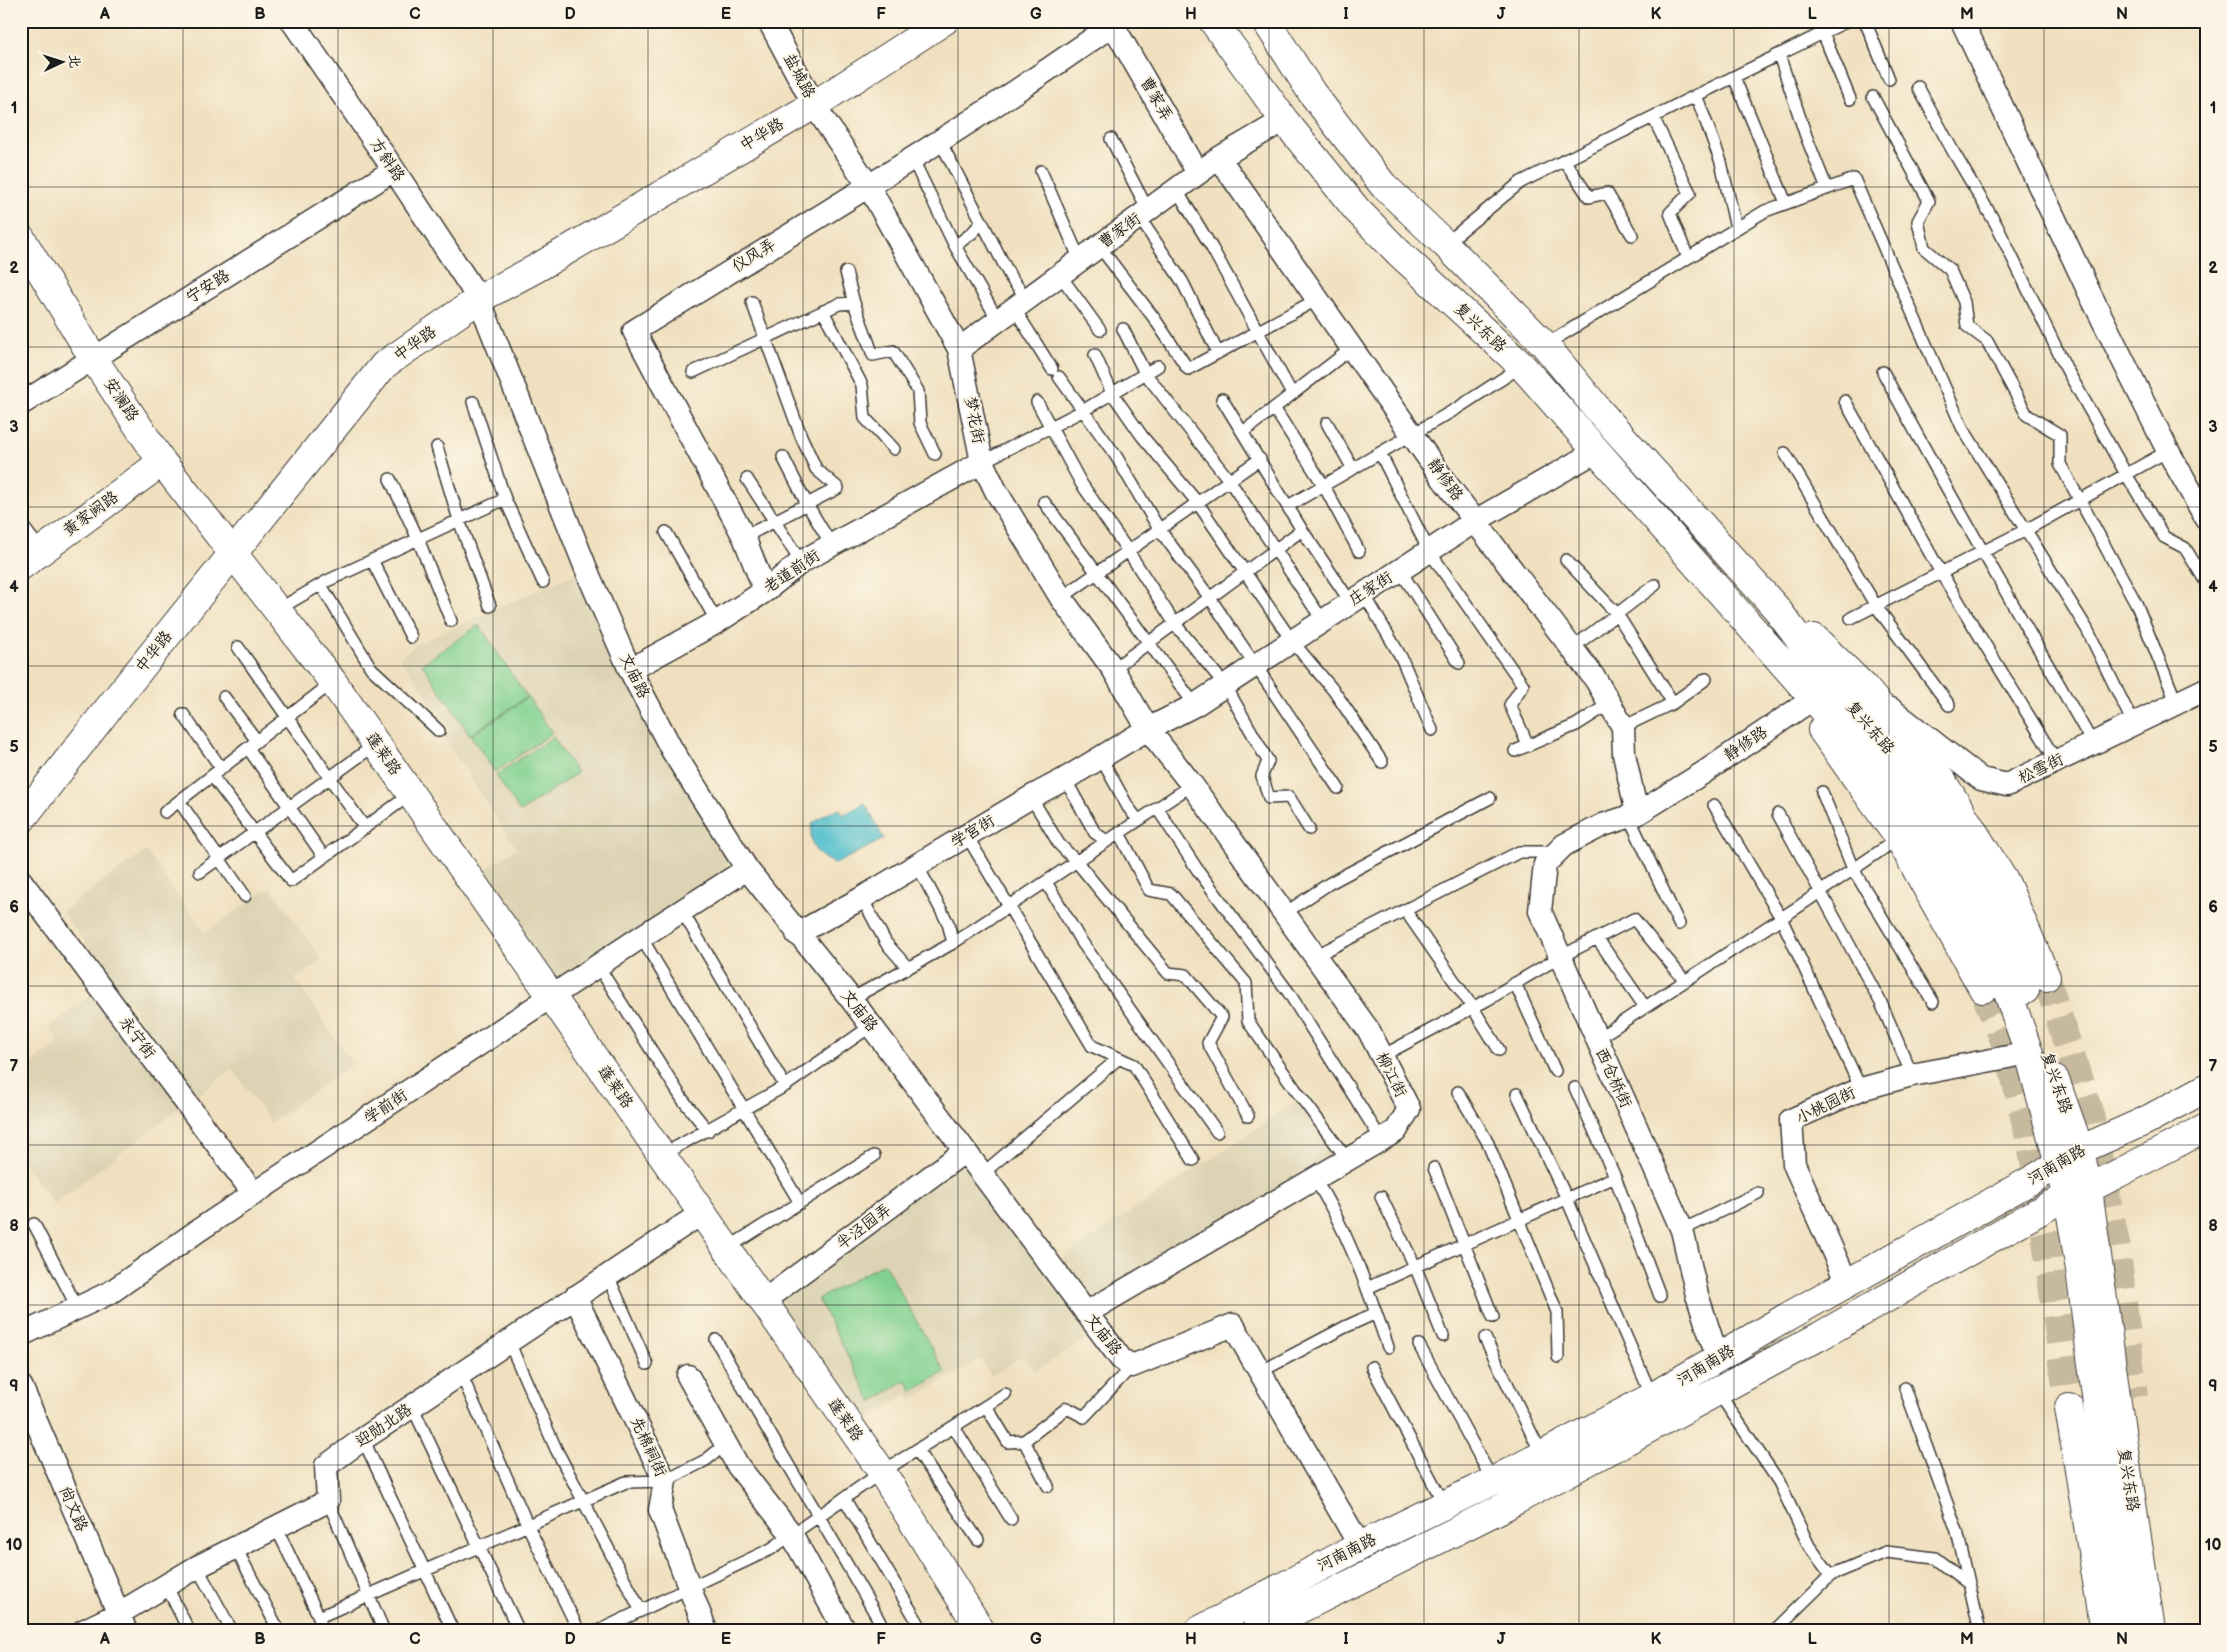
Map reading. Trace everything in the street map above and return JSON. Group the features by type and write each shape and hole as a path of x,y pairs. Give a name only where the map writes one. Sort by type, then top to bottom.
{"main road":[{"name":"中华路","path":"21,820 384,365 479,300 814,105 944,21"},
{"name":"复兴东路","path":"1213,21 1284,120 1357,210 1400,254 1522,366 1595,452 1879,773 1916,819 1963,896 2007,990 2029,1053 2070,1157"},
{"name":"复兴东路","path":"1266,21 1312,93 1384,186 1445,244 1545,345 1600,412 1776,608 1843,698 1926,793 1981,880 2020,974 2070,1157 2117,1403 2151,1631"},
{"name":"安澜路","path":"21,238 93,358 162,462 234,553"},
{"name":"黄家阙路","path":"29,560 162,462"},
{"name":"蓬莱路","path":"234,553 333,682 762,1302 882,1472 981,1631"},
{"name":"复兴东路","path":"1776,608 1823,645 1864,687 1942,781 2006,884 2046,977"},
{"name":"复兴东路","path":"1753,630 1899,838 1983,989"},
{"name":"河南南路","path":"1198,1631 1360,1546 1652,1398 1847,1283 2070,1157 2145,1121 2206,1088"},
{"name":"河南南路","path":"1271,1627 1500,1509 1718,1392 2078,1193 2206,1128"},
{"name":"复兴东路","path":"2078,1193 2080,1270 2126,1631"},
{"name":"复兴东路","path":"2134,1397 2170,1631"},
{"path":"2069,1408 2105,1631"}],"street":[{"name":"方斜路","path":"292,21 394,170 479,300"},
{"name":"盐城路","path":"770,21 814,105"},
{"path":"1965,22 2090,294 2168,451 2206,518"},
{"name":"仪风弄","path":"765,591 744,537 634,331 868,185 913,160 1116,23"},
{"name":"曹家弄","path":"1116,23 1198,173"},
{"name":"梦花街","path":"814,105 868,185 959,348 982,462 996,491 1060,598 1113,670 1148,729"},
{"name":"曹家街","path":"959,348 1219,158 1284,120"},
{"name":"静修路","path":"1219,158 1412,434 1475,521 1596,680 1623,727 1624,754 1633,815"},
{"name":"宁安路","path":"21,404 394,170"},
{"name":"文庙路","path":"479,300 585,566 630,670 672,750 747,869 851,999 1121,1359 1132,1366 1233,1325 1360,1546"},
{"name":"庄家街","path":"1148,729 1195,706 1475,521 1595,452"},
{"name":"老道前街","path":"630,670 717,622 765,591 802,562 982,462"},
{"path":"21,533 29,560"},
{"name":"松雪街","path":"1864,687 1981,778 2007,785 2206,689"},
{"name":"静修路","path":"1603,825 1633,815 1703,773 1804,705"},
{"name":"学宫街","path":"798,934 1148,729"},
{"name":"柳江街","path":"1086,1313 1396,1131 1409,1109 1369,1031 1192,785 1148,729"},
{"name":"西仓桥街","path":"1603,825 1564,845 1545,864 1540,911 1595,1040 1682,1230 1697,1295 1718,1359"},
{"name":"学前街","path":"21,1335 111,1292 254,1194 641,937 747,869"},
{"name":"永宁街","path":"21,881 254,1194"},
{"name":"小桃园街","path":"1847,1283 1794,1164 1791,1120 1861,1089 1912,1075 2029,1053"},
{"name":"半泾园弄","path":"762,1302 965,1151"},
{"name":"迎勋北路","path":"328,1501 326,1466 412,1406 702,1213"},
{"name":"先棉祠街","path":"575,1297 665,1481 660,1510 706,1631"},
{"path":"688,1376 738,1466 792,1535 845,1631"},
{"name":"尚文路","path":"21,1386 122,1623"},
{"path":"83,1631 122,1623 166,1586 197,1566 328,1501"}],"lane":[{"path":"1445,244 1521,182 1847,21"},
{"path":"1865,21 1889,79"},
{"path":"1823,33 1850,99"},
{"path":"1778,55 1806,136 1827,189"},
{"path":"1734,77 1786,203"},
{"path":"1918,87 1996,224 2067,370 2126,474 2164,537 2185,548 2206,582"},
{"path":"1696,95 1721,162 1736,228"},
{"path":"1873,97 1929,201 1918,221 1924,248 1950,270 1964,302 1967,326 1987,341 2027,416 2060,435 2060,464 2136,603 2177,704"},
{"path":"1652,117 1690,193 1670,214 1688,258"},
{"path":"1111,139 1144,213 1182,281 1218,353"},
{"path":"940,141 1011,278 1013,309"},
{"path":"913,160 955,246 1013,309 1056,373 1116,456 1158,529 1210,598 1338,788"},
{"path":"1564,160 1589,197 1607,193 1632,235"},
{"path":"1041,172 1080,260"},
{"path":"1545,345 1765,211 1854,179 1962,427 2087,629 2134,725"},
{"path":"1176,189 1212,248 1292,394"},
{"path":"955,246 972,233 982,222"},
{"path":"1099,246 1154,318 1188,369 1318,299"},
{"path":"846,272 854,302 873,355 893,351 918,391 920,423 935,454"},
{"path":"1060,274 1100,330"},
{"path":"744,537 838,488 816,470 801,436 752,302"},
{"path":"694,372 765,337 839,304 854,302"},
{"path":"823,311 862,385 865,418 894,449"},
{"path":"1123,329 1145,373 1229,480 1323,621"},
{"path":"1243,432 1352,348"},
{"path":"1095,355 1112,393 1142,436 1197,502 1292,642 1334,691 1382,762"},
{"path":"982,462 1084,410 1158,366"},
{"path":"1288,506 1412,434 1522,366"},
{"path":"1883,372 1933,466 1984,551 2093,744"},
{"path":"1222,399 1302,530 1357,598 1401,657 1432,730"},
{"path":"1845,400 1941,573 2057,762"},
{"path":"472,402 506,498 543,582"},
{"path":"1037,402 1080,483 1128,551 1175,624 1225,686 1268,761 1262,776 1269,798 1289,797 1309,829"},
{"path":"1274,408 1324,486 1359,551"},
{"path":"1327,424 1353,469"},
{"path":"437,447 459,520 490,606"},
{"path":"1851,618 2026,530 2168,451"},
{"path":"1380,453 1429,551 1523,685 1510,705 1528,745"},
{"path":"1785,453 1876,606 1949,705"},
{"path":"783,457 807,504 832,546"},
{"path":"1060,598 1260,459"},
{"path":"390,479 418,539 451,621"},
{"path":"747,479 802,562"},
{"path":"277,610 321,585 372,560 506,498"},
{"path":"1044,502 1098,572 1195,706"},
{"path":"1113,670 1302,530"},
{"path":"666,532 717,622"},
{"path":"372,560 411,638"},
{"path":"1566,560 1617,614 1673,704"},
{"path":"1400,570 1459,663"},
{"path":"321,585 371,668 439,732"},
{"path":"1572,648 1655,586"},
{"path":"238,647 365,828"},
{"path":"1623,727 1673,704 1706,679"},
{"path":"166,812 333,682"},
{"path":"224,697 290,807 324,858"},
{"path":"1514,751 1576,725 1609,704"},
{"path":"183,714 221,768"},
{"path":"200,872 376,744"},
{"path":"1101,758 1128,807 1138,820"},
{"path":"212,776 290,881 411,794"},
{"path":"1065,779 1095,833 1107,841"},
{"path":"851,999 953,943 1192,785"},
{"path":"1822,792 1853,869 1933,1002"},
{"path":"1031,797 1059,844 1076,861 1168,973 1186,975 1222,1017 1208,1043 1248,1116"},
{"path":"1285,913 1330,883 1490,798"},
{"path":"179,801 245,896"},
{"path":"1714,805 1781,918 1861,1089"},
{"path":"1157,808 1197,869 1288,993 1381,1139"},
{"path":"1778,814 1881,1003 1912,1075"},
{"path":"1633,815 1679,924"},
{"path":"1119,833 1149,890 1172,894 1246,983 1248,1021 1347,1159"},
{"path":"967,836 1092,1046 1134,1066 1193,1160"},
{"path":"1595,1040 1899,838"},
{"path":"1315,956 1519,852 1557,852"},
{"path":"917,865 948,923 953,943"},
{"path":"1046,882 1079,938 1217,1132"},
{"path":"862,898 886,943 908,968"},
{"path":"1405,910 1500,1050"},
{"path":"682,911 785,1086"},
{"path":"1382,1056 1473,1008 1560,957 1634,919 1685,981"},
{"path":"641,937 800,1203"},
{"path":"1597,938 1645,1007"},
{"path":"598,966 684,1100 708,1130"},
{"path":"1515,983 1554,1071"},
{"path":"662,1155 785,1086 871,1026"},
{"path":"982,1174 1119,1058"},
{"path":"1575,1088 1615,1177 1660,1296"},
{"path":"1458,1092 1487,1141 1557,1312 1558,1357"},
{"path":"1517,1094 1567,1199 1652,1398"},
{"path":"726,1249 874,1156"},
{"path":"1434,1168 1494,1317"},
{"path":"1367,1288 1615,1177"},
{"path":"1314,1178 1332,1206 1367,1288 1388,1347"},
{"path":"1682,1230 1758,1194"},
{"path":"1381,1197 1415,1266 1443,1336"},
{"path":"34,1224 78,1309"},
{"path":"608,1276 647,1364"},
{"path":"1260,1372 1345,1327 1376,1313"},
{"path":"1485,1338 1542,1455"},
{"path":"716,1340 758,1415 820,1515 885,1631"},
{"path":"509,1342 556,1449 641,1611"},
{"path":"1419,1345 1493,1480"},
{"path":"986,1406 1008,1442 1024,1441 1067,1408 1084,1417 1132,1366"},
{"path":"1372,1368 1444,1504"},
{"path":"461,1374 528,1526 579,1631"},
{"path":"1904,1388 1957,1531 1980,1631"},
{"path":"1718,1392 1779,1482 1809,1546 1831,1575"},
{"path":"598,1631 771,1549 882,1472 1005,1394"},
{"path":"412,1406 519,1631"},
{"path":"954,1427 1011,1519"},
{"path":"363,1439 453,1631"},
{"path":"1024,1441 1048,1486"},
{"path":"319,1617 480,1548 626,1482 665,1481 706,1460 726,1444"},
{"path":"917,1450 978,1540"},
{"path":"844,1498 924,1631"},
{"path":"328,1501 384,1631"},
{"path":"276,1526 319,1617 322,1631"},
{"path":"236,1548 279,1631"},
{"path":"1774,1631 1831,1575 1886,1552 1935,1558 1969,1584"},
{"path":"197,1566 232,1631"},
{"path":"166,1586 189,1631"}],"shaded area":[{"path":"576,573 729,858 725,873 556,985 478,874 516,848 443,736 451,729 400,658 415,645"},
{"path":"146,851 205,933 270,887 322,960 295,979 352,1064 271,1123 232,1068 197,1096 62,911"},
{"path":"95,992 182,1106 54,1204 21,1161 21,1072 60,1042 49,1027"},
{"path":"1296,1102 1338,1158 1087,1313 1099,1330 1035,1371 1024,1355 991,1376 980,1359 911,1400 907,1394 859,1425 777,1303 964,1158 1051,1265"}],"green space":[{"path":"479,625 527,697 470,735 422,664"},
{"path":"528,697 552,733 495,772 471,736"},
{"path":"553,737 577,773 520,812 496,775"},
{"path":"884,1263 945,1372 912,1391 906,1380 872,1402 818,1299"}],"water":[{"path":"865,803 884,839 835,864 818,853 811,838 812,824 824,815 840,809 843,815"}],"tunnel":[{"path":"2046,977 2090,1115 2116,1244 2134,1397"},
{"path":"1983,989 2008,1050 2031,1145 2069,1408"}]}
